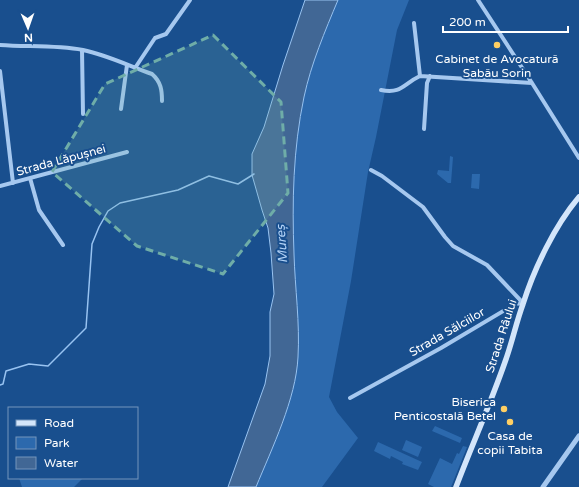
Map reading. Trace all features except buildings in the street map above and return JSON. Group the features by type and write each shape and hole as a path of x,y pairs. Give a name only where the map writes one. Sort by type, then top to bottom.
{"main road":[{"name":"Strada Râului","path":"456,487 503,368 523,303 536,270 560,221 579,197"}],"street":[{"path":"135,68 155,38 166,34 190,0"},
{"path":"478,0 579,158"},
{"path":"414,23 420,76"},
{"path":"0,45 64,47 101,55 152,74 158,79 161,86 162,101"},
{"path":"82,50 83,114"},
{"path":"121,109 127,65"},
{"path":"0,71 13,183"},
{"path":"381,90 389,92 398,91 408,82 420,76 532,83"},
{"path":"424,129 430,76"},
{"name":"Strada Lăpușnei","path":"0,186 127,152"},
{"path":"371,170 382,176 419,204 426,211 444,237 453,246 487,265 523,303"},
{"path":"30,178 39,210 63,245"},
{"name":"Strada Sălciilor","path":"350,398 441,348 515,304 523,303"},
{"path":"543,487 579,436"}],"highlighted area":[{"path":"213,35 281,102 288,193 223,274 137,246 52,172 105,84"}],"green space":[{"path":"338,0 409,0 397,30 368,172 351,281 329,397 337,412 358,438 322,487 256,487 276,440 288,406 296,373 298,357 298,331 293,215 295,156 300,117 310,72"},
{"path":"450,156 453,157 451,183 448,183 437,174 438,170 449,171"},
{"path":"472,174 480,174 479,189 471,188"},
{"path":"435,426 462,438 460,443 432,431"},
{"path":"406,440 422,447 418,457 402,450"},
{"path":"378,442 422,462 418,470 402,464 403,462 391,456 390,459 374,451"},
{"path":"463,446 467,447 451,487 434,487 428,484 440,458 452,464 457,453 459,454"},
{"path":"19,479 82,479 74,487 22,487"}],"water":[{"name":"Mureș","path":"305,0 338,0 310,72 300,117 295,156 293,215 298,331 298,357 296,373 288,406 276,440 256,487 228,487 265,384 270,356 270,312 274,294 271,253 268,228 252,175 252,154 264,127"}],"waterway":[{"path":"0,385 3,384 6,371 29,364 48,366 86,328 92,244 108,211 120,203 178,190 209,176 238,184 254,174"}],"place":[{"name":"Cabinet de Avocatură Sabău Sorin","path":"497,45"},
{"name":"Biserica Penticostală Betel","path":"504,409"},
{"name":"Casa de copii Tabita","path":"510,422"}]}
